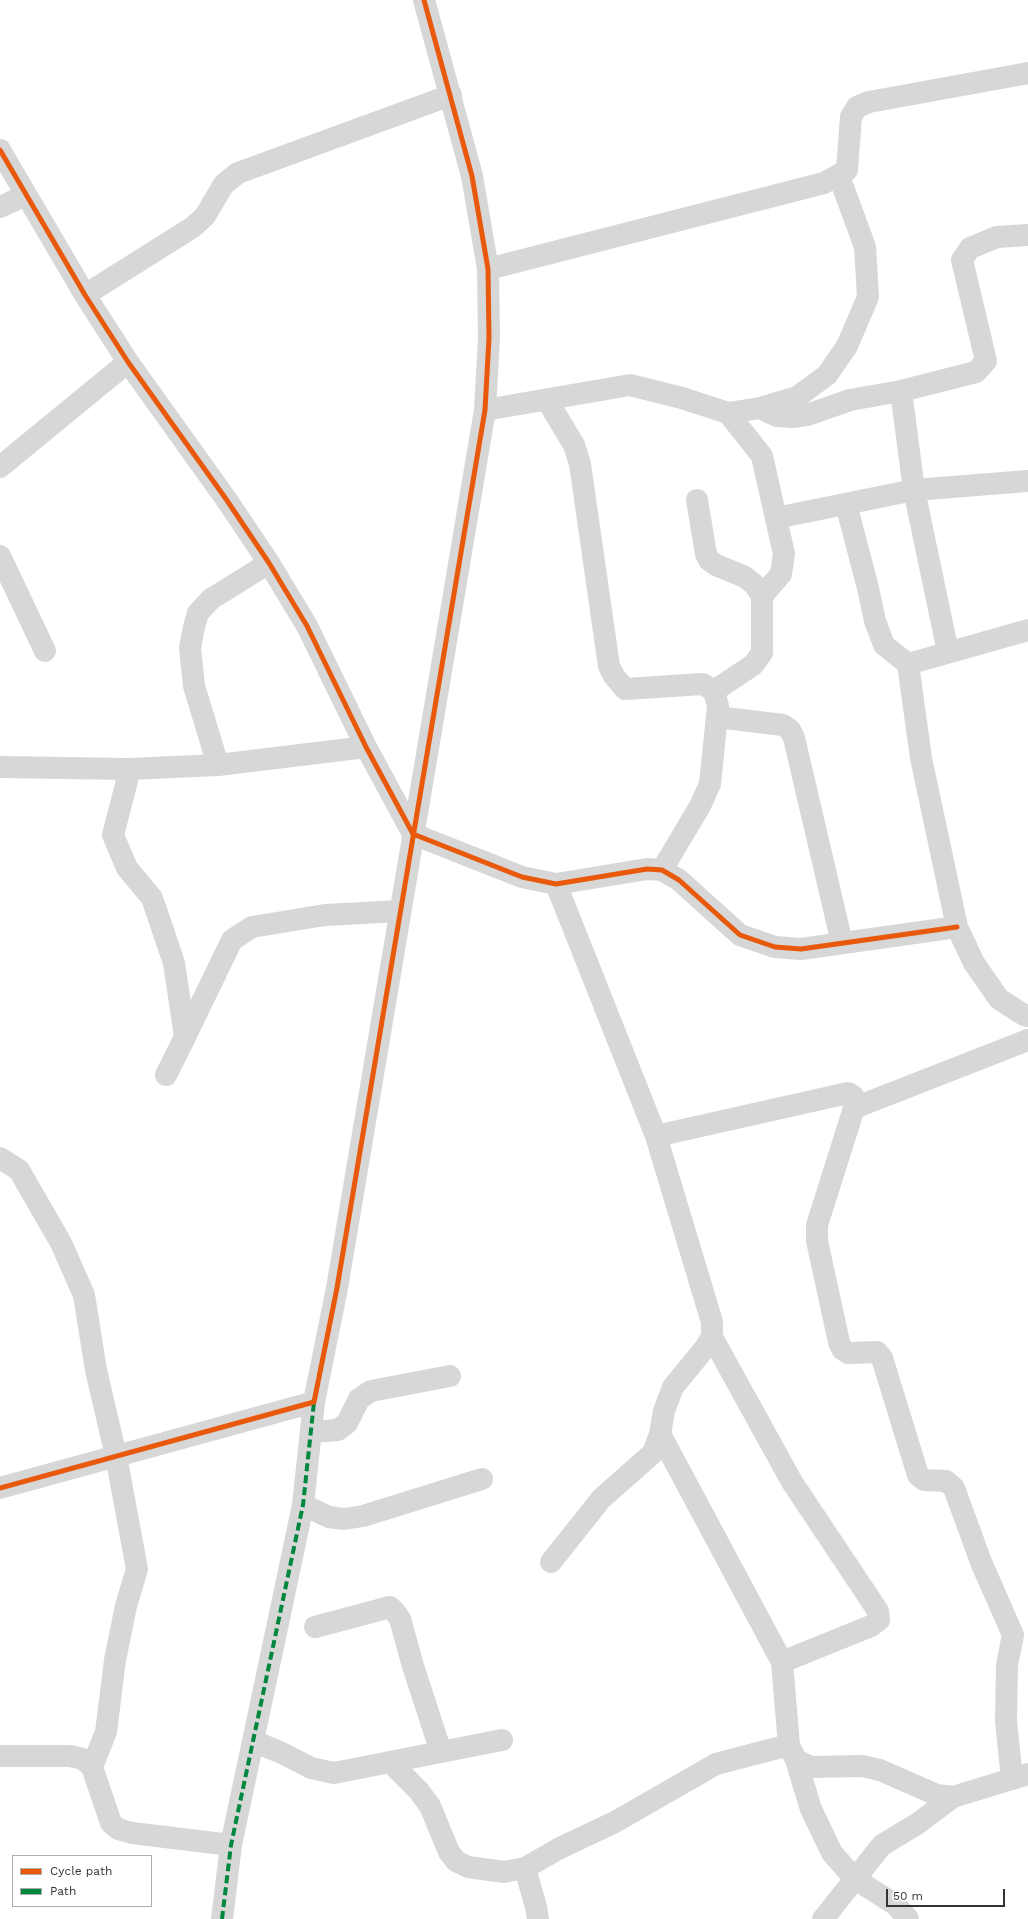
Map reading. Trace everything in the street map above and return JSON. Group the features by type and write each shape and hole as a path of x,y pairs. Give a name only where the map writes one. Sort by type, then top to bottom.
{"street":[{"path":"222,1919 231,1844 303,1505 314,1402 338,1280 485,410 489,338 488,269 472,176 424,0"},
{"path":"488,269 824,183 839,176 847,170 851,116 857,107 869,102 1028,73"},
{"path":"85,295 193,227 205,216 224,184 238,173 451,95"},
{"path":"0,150 85,295 128,362 226,499 269,564 307,626 366,747 413,834 522,878 556,884 647,869 662,870 679,880 740,935 775,947 801,949 957,927"},
{"path":"485,410 630,385 682,398 728,412 760,408 797,397 827,375 847,346 868,297 865,247 839,176"},
{"path":"0,206 26,195"},
{"path":"760,408 777,416 792,417 807,415 850,400 901,391 976,372 986,361 962,260 970,248 997,238 1028,235"},
{"path":"0,467 128,362"},
{"path":"901,391 914,490 948,652"},
{"path":"548,400 574,445 580,464 610,666 614,676 625,689 703,684 714,691 718,706 710,784 700,806 662,870"},
{"path":"728,412 762,456 784,554 781,574 762,596"},
{"path":"776,518 914,490 1028,481"},
{"path":"697,500 706,554 709,560 716,565 745,577 755,585 762,596 762,653 753,665 714,691"},
{"path":"846,504 875,621 884,645 908,664 921,758 957,927 974,963 999,999 1028,1016"},
{"path":"0,556 45,651"},
{"path":"218,765 194,686 190,648 194,627 198,613 211,600 269,564"},
{"path":"908,664 1028,630"},
{"path":"717,717 783,725 790,730 794,738 842,943"},
{"path":"0,767 130,769 218,765 366,747"},
{"path":"130,769 113,835 127,868 152,898 174,963 185,1036"},
{"path":"556,884 656,1136 712,1322 712,1336 792,1482 878,1611 880,1620 871,1626 782,1662"},
{"path":"166,1075 232,940 252,927 325,915 400,911"},
{"path":"854,1108 1028,1040"},
{"path":"656,1136 848,1094 853,1096 854,1108 817,1225 817,1241 839,1342 842,1349 848,1353 877,1352 882,1358 918,1475 924,1480 946,1481 954,1488 981,1562 1013,1635 1007,1665 1006,1721 1020,1777 953,1797 917,1824 882,1845 822,1919"},
{"path":"0,1158 19,1170 61,1243 84,1295 96,1370 116,1456 137,1569 126,1606 115,1660 106,1732 92,1767"},
{"path":"551,1562 601,1499 653,1453 660,1434 664,1411 673,1386 712,1336"},
{"path":"311,1432 338,1430 347,1423 359,1399 371,1391 450,1376"},
{"path":"0,1488 314,1402"},
{"path":"660,1434 782,1662 792,1753 811,1809 832,1853 855,1879 896,1906 908,1919"},
{"path":"303,1505 329,1517 344,1519 363,1516 482,1479"},
{"path":"315,1627 390,1607 400,1619 412,1666 441,1752"},
{"path":"253,1741 282,1753 311,1768 334,1773 502,1740"},
{"path":"390,1762 419,1791 430,1806 449,1852 456,1861 468,1867 504,1872 524,1868 560,1848 615,1822 716,1764 792,1753 811,1767 862,1766 880,1770 937,1795 953,1797"},
{"path":"0,1756 70,1756 83,1759 92,1767 111,1823 118,1829 132,1833 231,1844"},
{"path":"524,1868 536,1907 538,1919"}],"marked path":[{"path":"222,1919 231,1845 303,1505 314,1402"}],"cycle path":[{"path":"0,1488 314,1402 337,1288 485,410 489,338 488,269 472,176 424,0"},
{"path":"0,150 85,295 128,362 226,499 269,563 307,626 366,747 413,834 522,877 556,884 647,869 662,870 679,880 740,935 775,947 801,949 957,927"}]}
